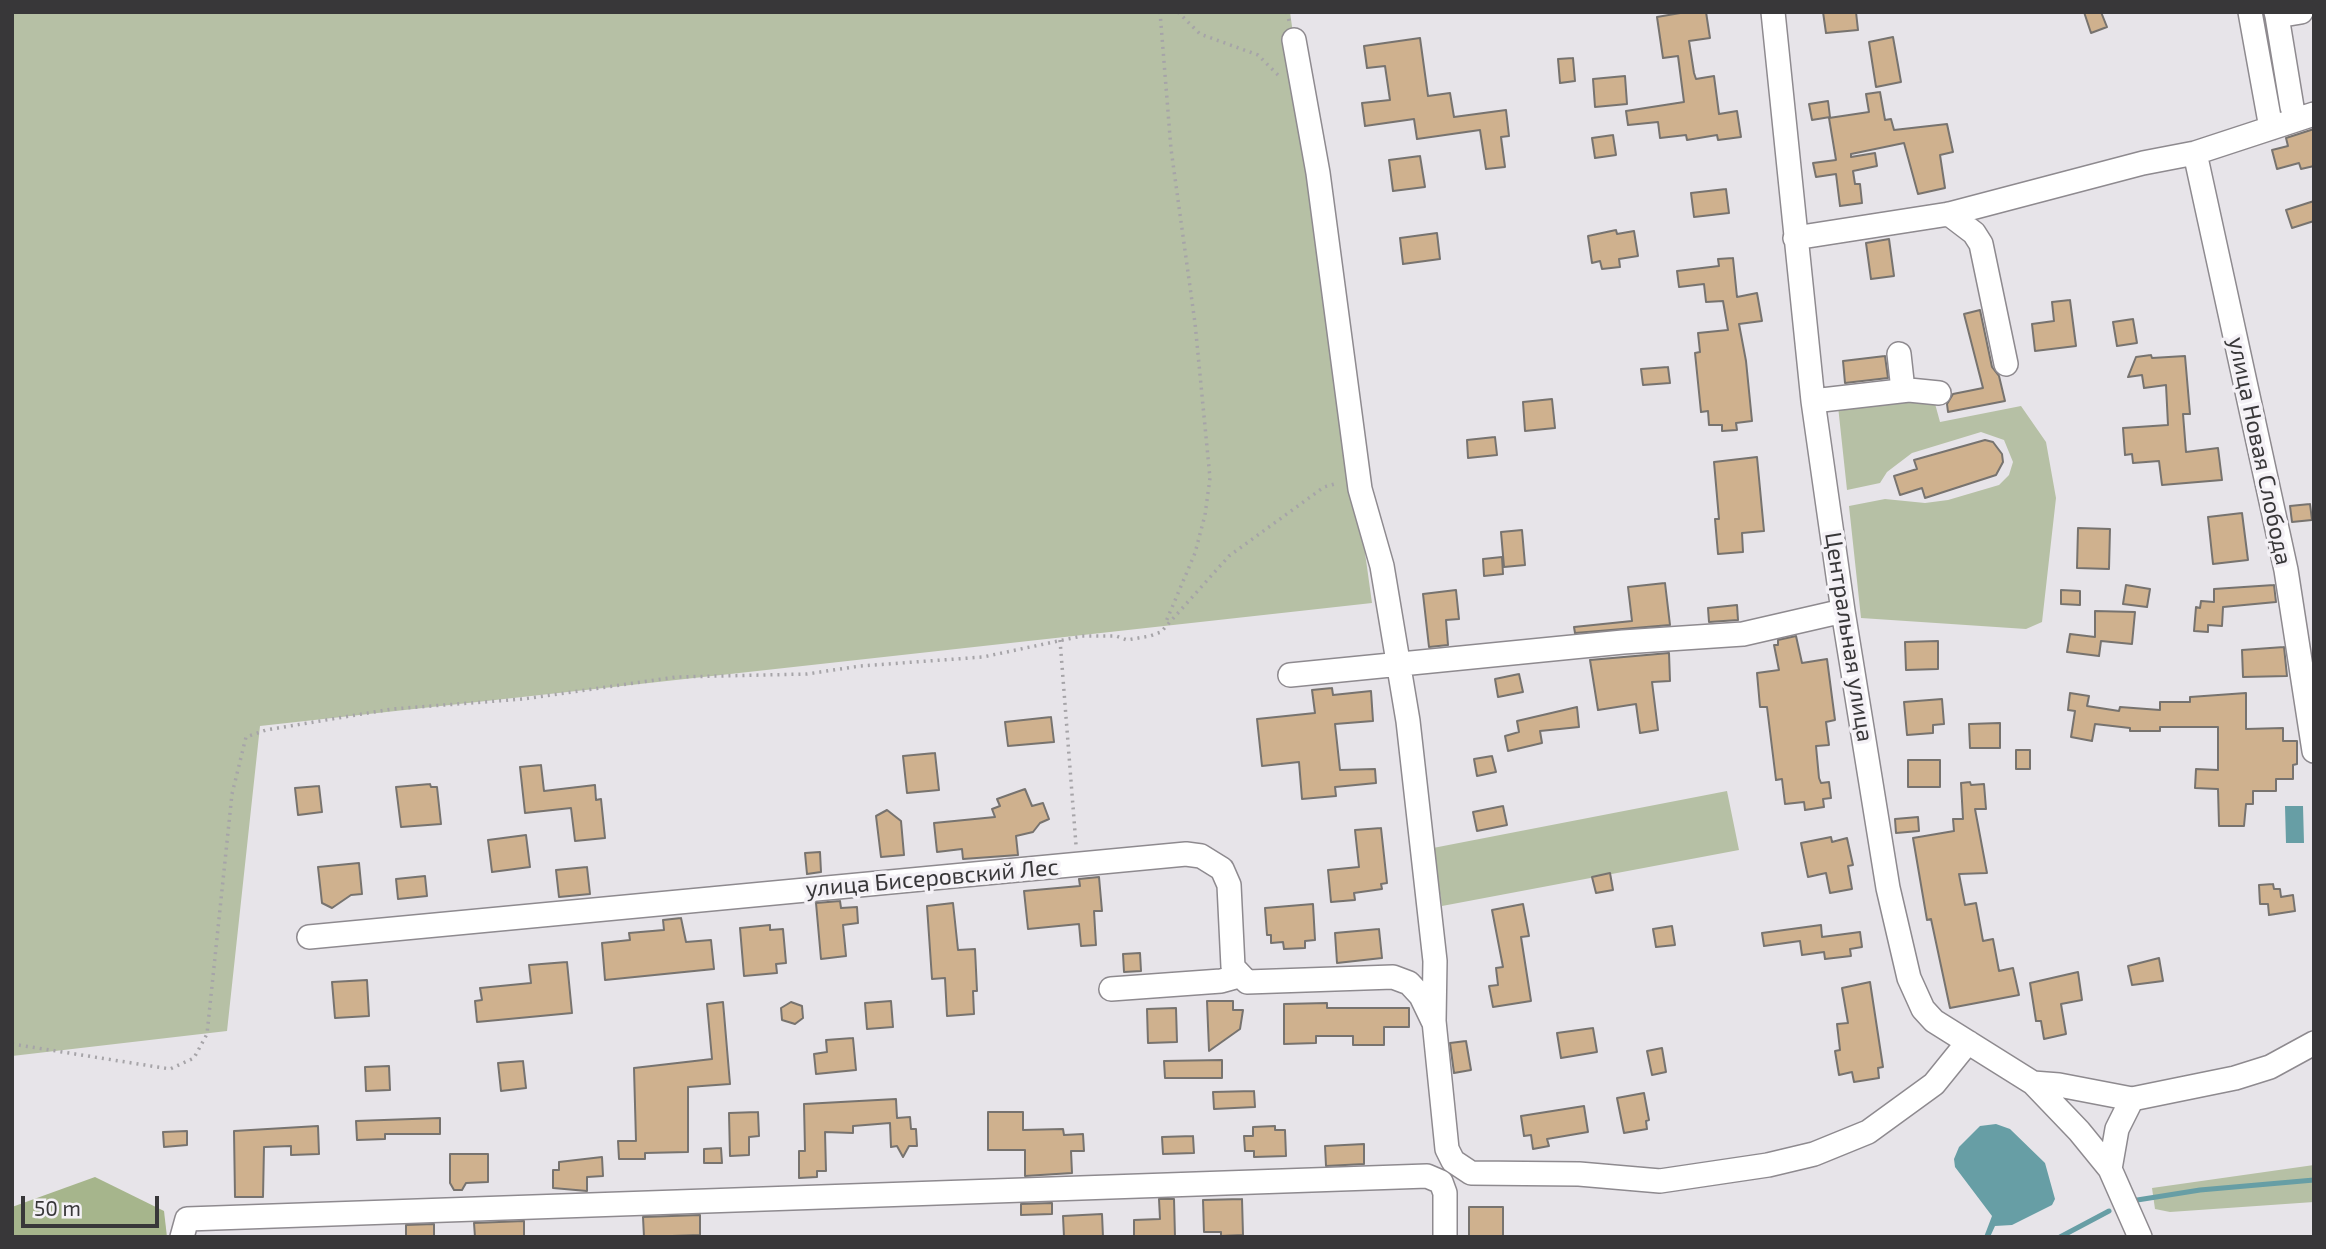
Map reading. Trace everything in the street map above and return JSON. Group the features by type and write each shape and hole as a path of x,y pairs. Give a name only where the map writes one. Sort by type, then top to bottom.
{"street":[{"name":"Центральная улица","path":"1773,12 1794,238 1813,401 1843,611 1888,888 1909,978 1923,1009 1934,1021 2033,1083 2079,1131 2110,1169 2140,1237"},
{"path":"2250,12 2272,128"},
{"path":"1794,238 1949,214 2143,163 2195,153 2272,128 2303,111 2277,14 2301,12"},
{"path":"1294,40 1326,225 1360,489 1382,566 1400,665 1435,961 1434,1021 1444,1095 1447,1149 1457,1164 1471,1173 1579,1174 1660,1181 1768,1165 1814,1154 1868,1132 1934,1084 1968,1042"},
{"name":"улица Новая Слобода","path":"2195,153 2286,570 2314,751"},
{"path":"1949,214 1974,233 1981,244 2006,365"},
{"path":"1899,354 1903,390"},
{"path":"1813,401 1903,390 1939,393"},
{"path":"1290,675 1623,642 1743,634 1843,611"},
{"name":"улица Бисеровский Лес","path":"309,937 1186,854 1201,856 1214,862 1222,869 1229,885 1231,953 1239,976"},
{"path":"1111,989 1221,981 1239,976 1247,982 1271,983 1393,977 1409,983 1421,996 1434,1021"},
{"path":"2033,1083 2059,1085 2132,1100 2235,1078 2270,1067 2314,1043"},
{"path":"2110,1169 2117,1129 2132,1100"},
{"path":"1441,1182 1457,1164"},
{"path":"181,1237 187,1219 1427,1176 1441,1182 1445,1193 1446,1237"}],"path":[{"path":"1160,12 1171,149 1195,323 1210,478 1205,515 1195,553 1161,632"},
{"path":"1178,12 1200,34 1258,55 1283,81"},
{"path":"12,1044 170,1069 194,1058 207,1034 232,794 246,737 267,730 392,709 523,699 676,677 807,674 860,666 983,657 1060,640 1093,636 1116,636 1127,640 1161,632 1229,556 1324,487 1335,483 1360,489"},
{"path":"1060,640 1077,864"}],"green space":[{"path":"12,12 1290,12 1372,603 260,726 227,1031 12,1056"},
{"path":"1934,400 1940,422 2021,406 2046,442 2056,498 2042,622 2026,629 1861,618 1849,506 1885,499 1925,503 1948,500 1999,485 2009,475 2013,462 2004,440 1981,432 1912,453 1887,472 1880,483 1847,490 1838,406"},
{"path":"1727,791 1739,850 1442,906 1433,848"},
{"path":"2314,1165 2314,1202 2170,1212 2155,1209 2152,1188"},
{"path":"95,1177 164,1211 167,1237 12,1237 12,1207"}],"water":[{"path":"2285,806 2303,806 2304,843 2286,843"},
{"path":"1996,1124 2010,1129 2045,1163 2055,1199 2052,1205 2012,1225 1995,1226 1990,1237 1984,1237 1992,1216 1955,1167 1954,1159 1959,1147 1980,1126"}],"building":[{"path":"1706,12 1710,38 1689,41 1694,73 1696,79 1714,76 1719,114 1737,111 1741,137 1718,140 1717,135 1687,140 1686,135 1660,138 1658,122 1628,125 1626,111 1684,102 1678,56 1663,58 1657,17"},
{"path":"1823,12 1856,12 1858,30 1826,33"},
{"path":"2084,12 2101,12 2107,27 2091,33"},
{"path":"1893,37 1901,82 1876,87 1869,42"},
{"path":"1420,38 1428,96 1450,93 1454,117 1506,110 1509,136 1501,137 1505,167 1486,169 1480,130 1417,139 1414,119 1365,126 1362,103 1390,100 1385,66 1367,68 1364,46"},
{"path":"1573,58 1575,81 1560,83 1558,59"},
{"path":"1625,76 1627,104 1595,107 1593,79"},
{"path":"1880,92 1885,120 1891,119 1894,130 1947,124 1953,152 1940,155 1945,188 1918,194 1904,143 1851,154 1851,157 1875,153 1877,166 1853,171 1855,184 1860,184 1862,203 1840,206 1836,174 1816,177 1813,163 1836,160 1829,118 1869,112 1866,94"},
{"path":"1828,101 1830,117 1812,120 1809,104"},
{"path":"2314,129 2314,166 2301,169 2299,163 2277,169 2272,150 2288,146 2286,138"},
{"path":"1613,135 1616,155 1595,158 1592,138"},
{"path":"1420,156 1425,187 1393,191 1389,160"},
{"path":"1726,189 1729,213 1694,217 1691,193"},
{"path":"2314,201 2314,221 2292,228 2286,210"},
{"path":"1616,230 1617,234 1634,231 1638,256 1619,259 1620,267 1602,269 1600,261 1592,263 1588,236"},
{"path":"1437,233 1440,259 1403,264 1400,238"},
{"path":"1889,239 1894,276 1871,279 1866,243"},
{"path":"1733,258 1737,297 1757,293 1762,321 1739,324 1752,421 1736,423 1737,430 1722,431 1722,425 1709,425 1708,411 1701,412 1695,353 1700,352 1698,333 1728,330 1723,301 1706,302 1704,284 1679,287 1677,271 1719,266 1718,259"},
{"path":"2070,300 2076,346 2035,351 2032,324 2054,321 2052,302"},
{"path":"1980,310 1992,367 1999,376 2005,401 1948,412 1947,404 1953,394 1983,388 1964,314"},
{"path":"2133,319 2137,343 2117,346 2113,322"},
{"path":"2151,355 2152,358 2185,356 2190,414 2183,414 2186,452 2218,448 2222,480 2162,485 2159,461 2133,463 2132,454 2125,455 2123,428 2168,425 2166,385 2144,388 2142,375 2128,377 2136,357"},
{"path":"1885,356 1888,378 1845,383 1843,361"},
{"path":"1668,367 1670,383 1643,385 1641,369"},
{"path":"1552,399 1555,428 1525,431 1523,402"},
{"path":"1495,437 1497,455 1468,458 1467,440"},
{"path":"1985,440 1993,442 2002,454 2003,462 1996,475 1925,498 1922,488 1900,495 1894,476 1917,469 1914,460"},
{"path":"1757,457 1764,531 1742,533 1743,552 1718,554 1715,519 1719,519 1714,462"},
{"path":"2310,504 2312,520 2292,522 2290,506"},
{"path":"2242,513 2248,560 2213,564 2208,517"},
{"path":"2078,528 2110,529 2109,569 2077,568"},
{"path":"1522,530 1525,565 1504,567 1501,532"},
{"path":"1502,557 1503,574 1484,576 1483,559"},
{"path":"1665,583 1670,625 1575,633 1574,627 1632,621 1628,587"},
{"path":"2126,585 2150,589 2147,607 2123,604"},
{"path":"2274,585 2276,602 2223,607 2222,626 2208,625 2208,632 2194,631 2196,607 2200,608 2201,601 2214,602 2214,589"},
{"path":"1456,590 1459,619 1446,620 1448,645 1429,647 1423,594"},
{"path":"2061,590 2080,591 2080,605 2061,604"},
{"path":"1737,605 1738,620 1709,622 1708,608"},
{"path":"2095,611 2135,612 2132,644 2101,641 2099,656 2067,652 2070,634 2095,637"},
{"path":"1796,636 1802,663 1827,659 1835,720 1826,722 1829,745 1816,746 1819,778 1821,783 1829,782 1831,798 1823,799 1824,807 1805,810 1804,802 1785,804 1782,779 1776,780 1767,707 1760,707 1757,673 1779,670 1774,645 1778,645 1778,640"},
{"path":"1938,641 1938,669 1906,670 1905,642"},
{"path":"2284,647 2287,676 2243,677 2242,650"},
{"path":"1669,653 1670,681 1652,682 1658,730 1640,733 1636,704 1598,710 1590,660"},
{"path":"1519,674 1523,692 1498,697 1495,679"},
{"path":"1332,688 1333,695 1371,691 1373,721 1335,724 1340,770 1375,769 1376,783 1335,787 1336,796 1302,799 1299,762 1262,766 1257,719 1315,713 1312,690"},
{"path":"2070,693 2089,696 2087,706 2119,711 2120,707 2160,710 2160,702 2190,702 2190,697 2246,693 2246,729 2283,728 2283,741 2297,741 2297,764 2293,765 2293,779 2276,779 2276,791 2253,791 2253,804 2246,804 2244,826 2219,826 2218,789 2195,788 2196,769 2218,770 2218,727 2160,727 2160,731 2130,731 2130,728 2095,724 2092,741 2071,737 2075,711 2068,710"},
{"path":"1942,699 1944,724 1933,725 1933,733 1907,735 1904,702"},
{"path":"1577,707 1579,727 1540,731 1542,743 1508,751 1505,736 1519,732 1517,721"},
{"path":"1051,717 1054,742 1008,746 1005,722"},
{"path":"2000,723 2000,748 1970,748 1969,724"},
{"path":"2016,750 2030,750 2030,769 2016,769"},
{"path":"935,753 939,790 907,793 903,756"},
{"path":"1492,756 1496,772 1477,776 1474,759"},
{"path":"1908,760 1940,760 1940,787 1908,787"},
{"path":"541,765 544,791 595,785 596,800 601,799 605,838 575,841 571,808 525,813 520,767"},
{"path":"1970,782 1971,785 1984,784 1986,809 1975,809 1987,873 1959,874 1965,905 1976,903 1983,941 1993,939 1999,971 2013,968 2019,995 1950,1008 1931,919 1927,920 1913,838 1954,831 1953,819 1963,819 1961,783"},
{"path":"430,784 431,787 437,787 441,824 401,827 396,787"},
{"path":"319,786 322,812 298,815 295,788"},
{"path":"1025,789 1032,806 1043,803 1049,819 1040,823 1033,832 1016,836 1018,855 963,859 962,849 937,852 934,823 995,817 992,809 1000,806 997,799"},
{"path":"1503,806 1507,825 1477,831 1473,812"},
{"path":"887,810 901,821 904,855 881,857 876,816"},
{"path":"1918,817 1919,831 1896,833 1895,819"},
{"path":"1381,828 1387,883 1381,884 1382,889 1354,893 1355,900 1331,902 1328,870 1359,867 1355,830"},
{"path":"526,835 530,867 492,872 488,840"},
{"path":"1831,837 1832,842 1847,838 1853,865 1848,866 1852,889 1830,893 1826,873 1808,877 1801,843"},
{"path":"820,852 821,872 807,874 805,853"},
{"path":"359,863 362,894 351,895 332,908 322,903 318,867"},
{"path":"587,867 590,894 559,897 556,870"},
{"path":"1610,873 1613,890 1596,893 1592,877"},
{"path":"425,876 427,896 398,899 396,879"},
{"path":"1099,877 1102,911 1094,911 1096,945 1081,946 1079,924 1028,929 1024,891 1080,886 1079,879"},
{"path":"2273,884 2274,889 2280,889 2281,897 2293,895 2295,911 2269,915 2268,904 2260,904 2259,885"},
{"path":"840,901 841,908 857,907 858,923 843,925 846,956 821,959 816,903"},
{"path":"953,903 958,950 975,949 977,991 973,991 974,1014 947,1016 945,978 932,979 927,906"},
{"path":"1313,904 1315,940 1305,941 1305,948 1284,949 1283,942 1271,943 1271,935 1267,935 1265,908"},
{"path":"1523,904 1529,936 1521,937 1531,1001 1493,1007 1489,986 1498,985 1496,968 1503,967 1492,910"},
{"path":"681,918 686,942 711,940 714,969 605,980 602,943 630,940 629,933 664,930 663,920"},
{"path":"770,925 770,930 783,929 786,963 776,964 777,973 744,976 740,928"},
{"path":"1821,925 1822,937 1860,932 1862,947 1850,949 1851,956 1825,959 1824,952 1802,955 1800,941 1764,946 1762,933"},
{"path":"1672,926 1675,945 1656,947 1653,929"},
{"path":"1379,929 1382,958 1337,963 1335,933"},
{"path":"1140,953 1141,971 1124,972 1123,954"},
{"path":"2159,958 2163,981 2132,985 2128,966"},
{"path":"567,962 572,1013 477,1022 475,1001 482,1000 480,988 531,983 529,965"},
{"path":"2078,972 2082,1000 2061,1004 2066,1034 2044,1039 2041,1021 2036,1021 2030,983"},
{"path":"367,980 369,1016 335,1018 332,982"},
{"path":"1870,982 1883,1067 1878,1068 1879,1078 1854,1082 1852,1072 1839,1075 1835,1051 1840,1050 1837,1024 1848,1023 1842,988"},
{"path":"891,1001 893,1027 867,1029 865,1003"},
{"path":"1207,1001 1233,1001 1233,1010 1243,1010 1240,1029 1209,1051"},
{"path":"723,1002 730,1084 688,1087 688,1152 645,1153 645,1159 619,1159 618,1141 636,1141 634,1068 712,1059 707,1004"},
{"path":"791,1002 802,1006 803,1018 795,1024 782,1020 781,1008"},
{"path":"1327,1003 1327,1008 1409,1008 1409,1027 1384,1027 1384,1045 1353,1045 1353,1036 1316,1036 1316,1043 1284,1044 1284,1004"},
{"path":"1176,1008 1177,1042 1148,1043 1147,1009"},
{"path":"1593,1028 1597,1052 1561,1058 1557,1033"},
{"path":"853,1038 856,1070 816,1074 814,1054 827,1052 826,1040"},
{"path":"1466,1041 1471,1070 1454,1073 1450,1043"},
{"path":"1662,1048 1666,1072 1652,1075 1647,1051"},
{"path":"1222,1060 1222,1078 1165,1078 1164,1061"},
{"path":"523,1061 526,1088 501,1091 498,1063"},
{"path":"389,1066 390,1090 366,1091 365,1067"},
{"path":"1254,1091 1255,1107 1214,1109 1213,1092"},
{"path":"1644,1093 1649,1120 1646,1121 1647,1129 1624,1133 1617,1098"},
{"path":"896,1099 897,1118 910,1117 911,1129 916,1129 917,1146 909,1146 903,1157 897,1146 891,1147 890,1123 853,1126 853,1133 825,1132 826,1171 817,1171 817,1177 799,1178 799,1151 805,1151 804,1104"},
{"path":"1584,1106 1588,1132 1547,1139 1549,1146 1533,1149 1531,1135 1524,1136 1521,1116"},
{"path":"758,1112 759,1136 749,1137 749,1155 730,1156 729,1113"},
{"path":"988,1112 1023,1112 1023,1130 1063,1129 1064,1135 1083,1134 1084,1151 1071,1151 1072,1173 1025,1176 1025,1150 988,1150"},
{"path":"440,1118 440,1134 385,1134 385,1139 357,1140 356,1121"},
{"path":"318,1126 319,1154 291,1155 291,1146 264,1147 263,1197 235,1197 234,1131"},
{"path":"1275,1126 1275,1130 1285,1130 1286,1156 1254,1157 1254,1151 1245,1151 1244,1136 1253,1136 1253,1127"},
{"path":"187,1131 187,1145 164,1147 163,1132"},
{"path":"1193,1136 1194,1153 1163,1154 1162,1137"},
{"path":"1364,1144 1364,1164 1326,1166 1325,1146"},
{"path":"721,1148 722,1163 704,1163 704,1149"},
{"path":"450,1154 488,1154 488,1182 466,1183 462,1190 454,1190 450,1183"},
{"path":"602,1157 603,1176 587,1177 587,1191 553,1188 553,1170 559,1170 559,1162"},
{"path":"1159,1199 1174,1199 1175,1237 1134,1237 1134,1220 1160,1219"},
{"path":"1242,1199 1243,1235 1221,1236 1221,1232 1204,1232 1203,1200"},
{"path":"1052,1203 1052,1214 1021,1215 1021,1204"},
{"path":"1469,1207 1503,1207 1503,1237 1469,1237"},
{"path":"1102,1214 1103,1237 1064,1237 1063,1216"},
{"path":"700,1215 700,1235 644,1237 643,1217"},
{"path":"524,1221 524,1237 475,1237 474,1223"},
{"path":"434,1224 434,1237 406,1237 406,1225"}],"waterway":[{"path":"2131,1201 2200,1190 2314,1180"},
{"path":"2060,1237 2109,1211"}]}
